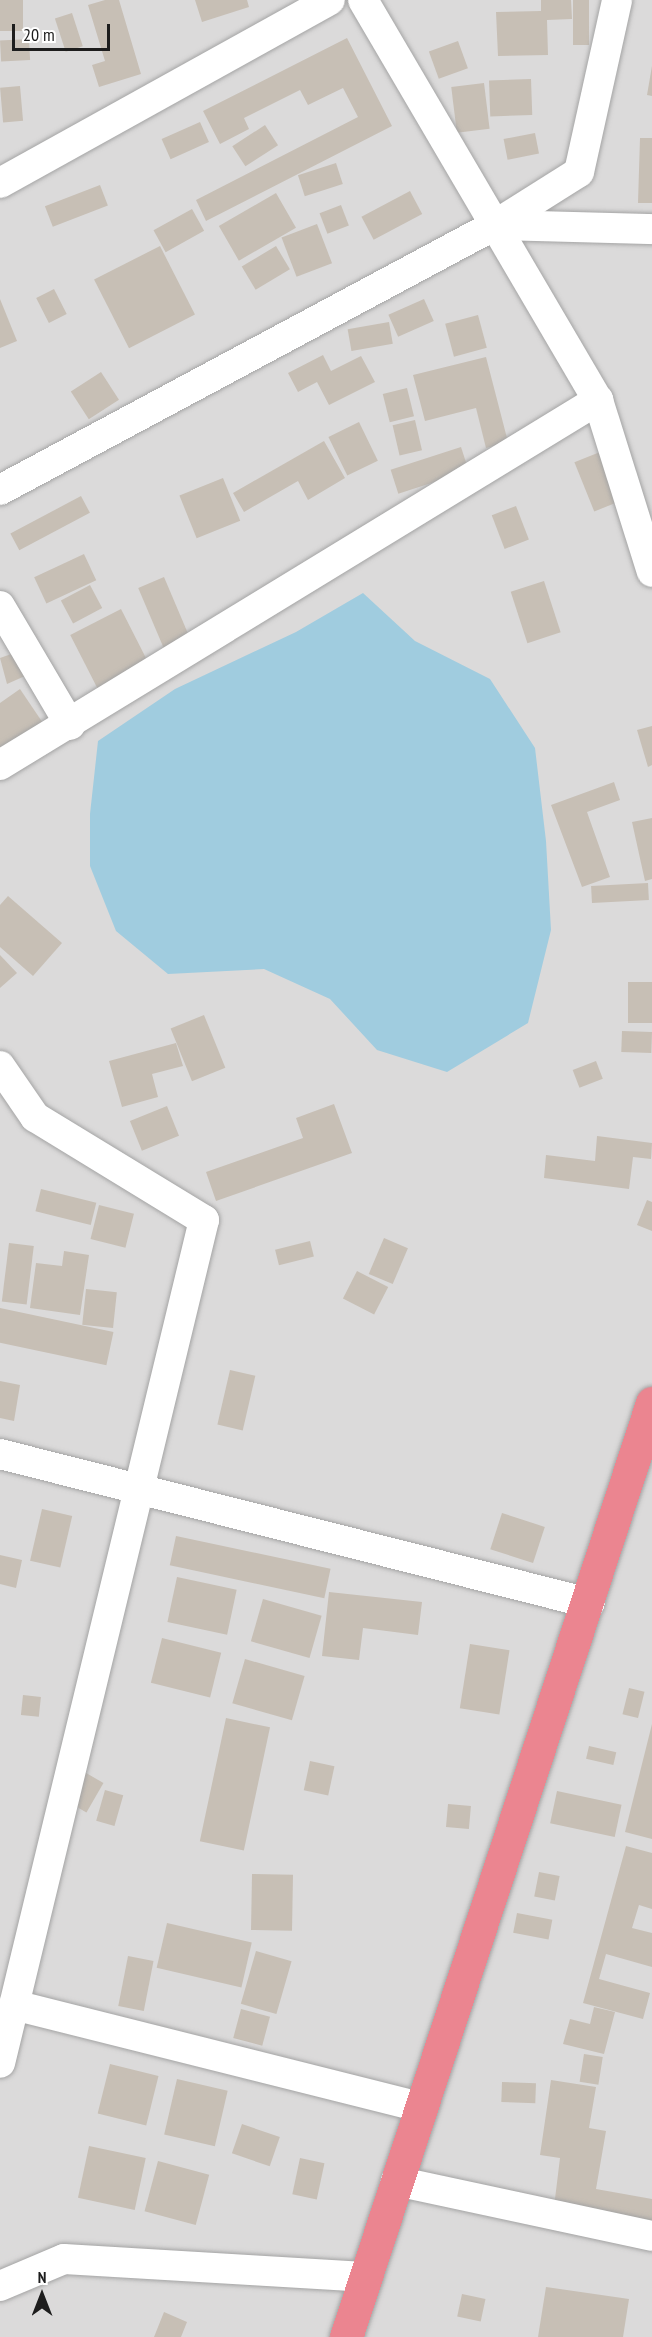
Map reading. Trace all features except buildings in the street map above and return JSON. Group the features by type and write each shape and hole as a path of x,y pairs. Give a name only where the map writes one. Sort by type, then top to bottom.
{"highway":[{"path":"346,2337 652,1403"}],"street":[{"path":"0,183 330,0"},
{"path":"363,0 598,400 652,572"},
{"path":"0,490 495,225 579,172 617,0"},
{"path":"495,225 652,228"},
{"path":"0,765 69,725 598,400"},
{"path":"0,606 69,725"},
{"path":"0,1066 36,1117 204,1220 0,2063"},
{"path":"0,1454 588,1602"},
{"path":"14,2005 421,2107"},
{"path":"396,2181 652,2236"},
{"path":"0,2286 64,2259 364,2277"}],"shaded area":[{"path":"0,0 652,0 652,2337 0,2337"}],"water":[{"path":"363,593 415,641 490,679 535,748 546,841 551,930 528,1023 447,1072 377,1050 330,999 264,969 168,974 116,931 90,866 90,814 98,741 175,689 296,632"}]}
